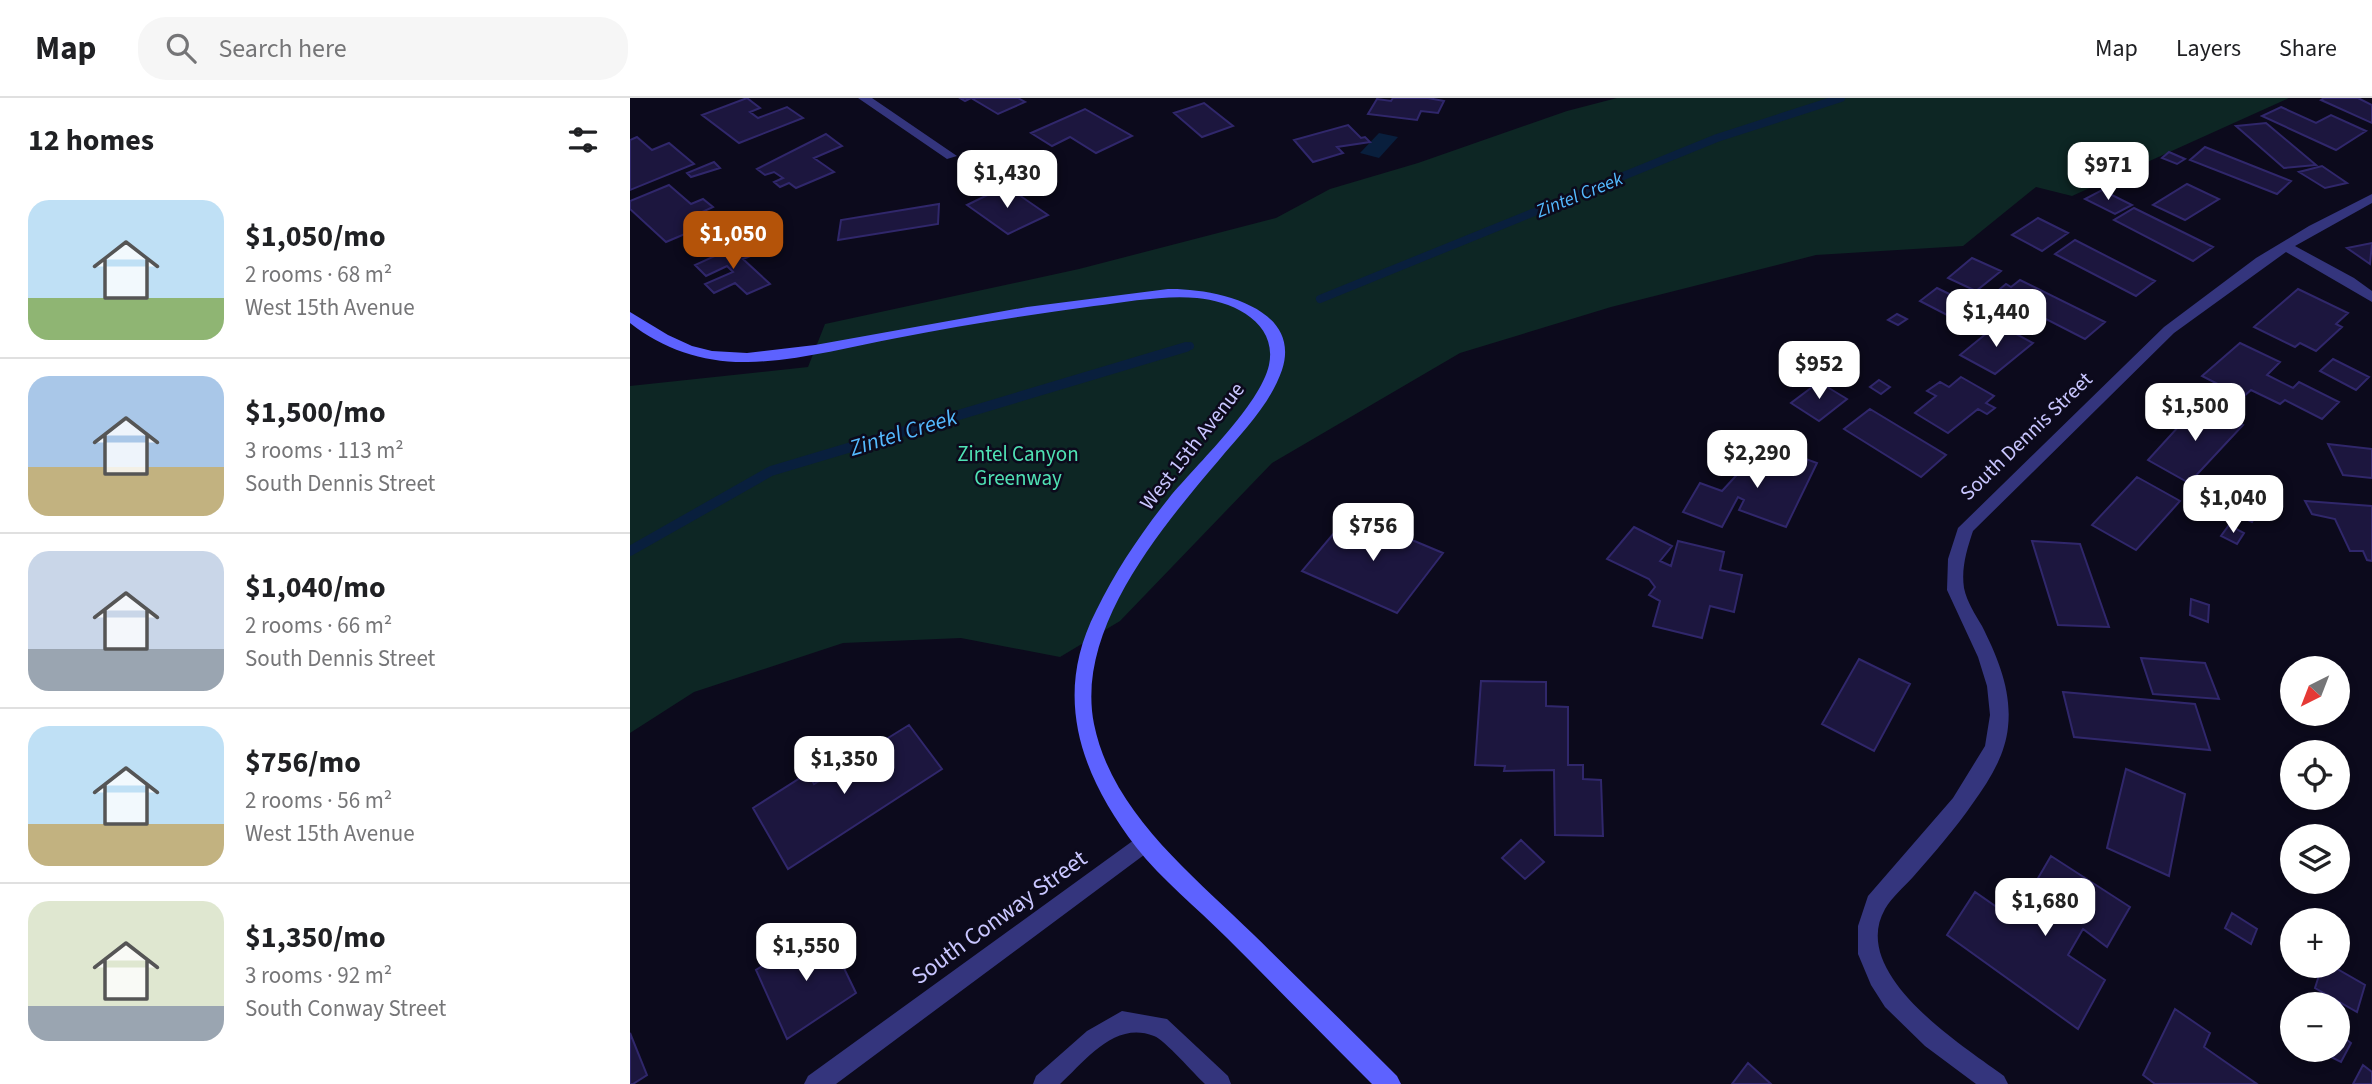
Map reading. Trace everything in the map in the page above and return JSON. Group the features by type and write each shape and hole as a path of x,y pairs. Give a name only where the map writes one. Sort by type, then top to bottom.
{"street":[{"path":"864,98 951,156"},
{"name":"South Dennis Street","path":"1996,1084 1924,1030 1895,1002 1881,982 1870,955 1868,928 1876,903 1979,779 1995,748 2001,716 1998,686 1987,655 1956,593 1954,571 1966,528 2169,330 2285,246 2372,198"},
{"path":"2285,246 2349,281 2372,298"},
{"name":"West 15th Avenue","path":"630,316 666,342 692,352 725,357 765,356 813,350 1041,310 1149,296 1206,294 1230,300 1261,317 1277,348 1277,362 1267,386 1257,404 1125,571 1094,633 1085,666 1082,704 1091,747 1112,796 1145,842 1389,1084"},
{"name":"South Conway Street","path":"816,1084 1145,842"}],"lane":[{"path":"1044,1084 1094,1038 1122,1021 1160,1026 1220,1084"}],"green space":[{"name":"Zintel Canyon Greenway","path":"1617,98 2289,98 2072,196 2036,187 1963,246 1816,255 1611,307 1460,353 1272,463 1120,621 1060,657 961,638 843,643 694,692 630,733 630,386 808,367 825,324 1079,269 1276,218 1330,189 1418,163 1567,111"}],"water":[{"path":"1379,133 1398,137 1379,158 1360,153"}],"building":[{"path":"747,98 760,108 750,112 758,118 787,107 803,118 739,143 702,115"},
{"path":"971,98 1018,98 1025,102 998,114"},
{"path":"1393,98 1444,101 1438,113 1421,111 1417,120 1368,114 1377,99 1391,101"},
{"path":"2358,98 2372,105 2372,123 2321,100"},
{"path":"1204,103 1233,126 1202,137 1174,113"},
{"path":"2281,107 2316,123 2331,115 2366,131 2336,150 2262,116"},
{"path":"1085,109 1132,136 1096,153 1070,137 1052,146 1031,133"},
{"path":"2266,123 2316,165 2284,168 2236,126"},
{"path":"1348,125 1361,138 1365,137 1370,142 1337,147 1343,153 1313,162 1294,140"},
{"path":"826,134 842,146 814,158 834,172 796,188 789,183 780,187 774,182 783,178 774,172 765,175 757,169"},
{"path":"637,137 652,150 669,143 694,164 630,190 630,140"},
{"path":"2205,147 2291,181 2277,194 2190,160"},
{"path":"2169,152 2185,159 2177,164 2162,158"},
{"path":"714,162 720,168 691,177 687,173"},
{"path":"2322,166 2347,183 2325,188 2299,172"},
{"path":"2187,184 2219,199 2185,220 2153,205"},
{"path":"669,185 691,204 703,199 713,207 700,213 711,223 666,242 630,209 630,201"},
{"path":"1006,186 1048,215 1008,234 967,205"},
{"path":"2102,190 2132,205 2115,214 2085,199"},
{"path":"939,204 938,224 838,240 841,220"},
{"path":"2134,208 2213,247 2193,261 2114,220"},
{"path":"2038,218 2068,233 2042,251 2012,235"},
{"path":"2075,240 2155,281 2136,296 2055,254"},
{"path":"2372,243 2370,264 2347,248"},
{"path":"741,244 753,255 743,259 770,284 747,294 735,283 714,293 705,284 733,272 727,266 706,276 695,265"},
{"path":"1972,258 2001,271 1976,291 1948,278"},
{"path":"2020,280 2105,322 2085,339 1995,293 2006,284 2011,287"},
{"path":"1937,288 1968,303 1951,317 1920,301"},
{"path":"2298,289 2348,313 2336,324 2342,327 2316,351 2300,343 2295,347 2254,327"},
{"path":"1897,314 1907,319 1898,325 1888,320"},
{"path":"1998,324 2033,343 1995,374 1960,355"},
{"path":"2240,343 2280,362 2267,375 2293,388 2299,382 2339,402 2322,419 2285,400 2280,404 2251,390 2243,397 2202,376"},
{"path":"2333,359 2369,377 2356,390 2320,371"},
{"path":"1961,377 1994,396 1986,403 1995,408 1987,414 1978,409 1948,433 1915,413 1936,396 1927,391 1940,382 1949,387"},
{"path":"1879,380 1890,387 1881,394 1870,387"},
{"path":"1819,382 1847,399 1819,421 1791,403"},
{"path":"2200,403 2243,425 2189,483 2148,460"},
{"path":"1870,409 1946,455 1921,477 1844,429"},
{"path":"2328,444 2372,449 2372,478 2343,475"},
{"path":"1773,447 1817,463 1786,527 1739,510 1744,500 1738,497 1722,527 1683,512 1700,483 1722,491 1756,454 1768,458"},
{"path":"2137,477 2180,501 2136,550 2092,525"},
{"path":"2305,501 2372,506 2372,561 2367,560 2363,551 2350,551 2335,519 2312,514"},
{"path":"2242,504 2258,511 2252,522 2237,515"},
{"path":"1350,514 1443,553 1397,613 1302,571"},
{"path":"2229,525 2244,533 2237,544 2221,536"},
{"path":"1634,527 1672,546 1660,561 1671,566 1678,541 1724,552 1720,570 1742,575 1734,612 1710,606 1702,638 1653,626 1660,601 1649,595 1655,587 1649,579 1607,559"},
{"path":"2032,541 2080,544 2109,627 2058,625"},
{"path":"2191,599 2209,605 2208,622 2190,615"},
{"path":"2141,658 2205,663 2219,699 2153,694"},
{"path":"1859,659 1910,684 1874,751 1822,724"},
{"path":"1481,681 1546,682 1546,706 1568,707 1568,765 1583,765 1583,779 1601,780 1603,836 1555,835 1554,770 1504,771 1505,766 1475,765"},
{"path":"2063,692 2195,704 2210,750 2074,737"},
{"path":"909,725 942,769 788,869 753,808 808,773 814,784"},
{"path":"2126,769 2185,794 2169,876 2107,848"},
{"path":"1521,840 1544,862 1525,879 1502,858"},
{"path":"2051,856 2130,907 2107,947 2083,929 2068,955 2105,980 2078,1029 1947,935 1975,892 2014,919"},
{"path":"2232,913 2257,929 2251,944 2225,928"},
{"path":"824,927 856,993 787,1039 756,970"},
{"path":"2350,976 2365,985 2357,1012 2350,1008 2350,992 2322,992 2315,988 2318,978"},
{"path":"2175,1009 2210,1033 2204,1047 2257,1084 2155,1084 2143,1075"},
{"path":"630,1033 647,1075 633,1084 630,1084"},
{"path":"1748,1063 1771,1084 1732,1084"},
{"path":"2363,1065 2372,1072 2372,1084 2353,1084"}],"waterway":[{"name":"Zintel Creek","path":"1320,299 1717,138 1841,98"},
{"name":"Zintel Creek","path":"1180,349 1190,346"},
{"name":"Zintel Creek","path":"630,551 771,471 1186,347"}]}
